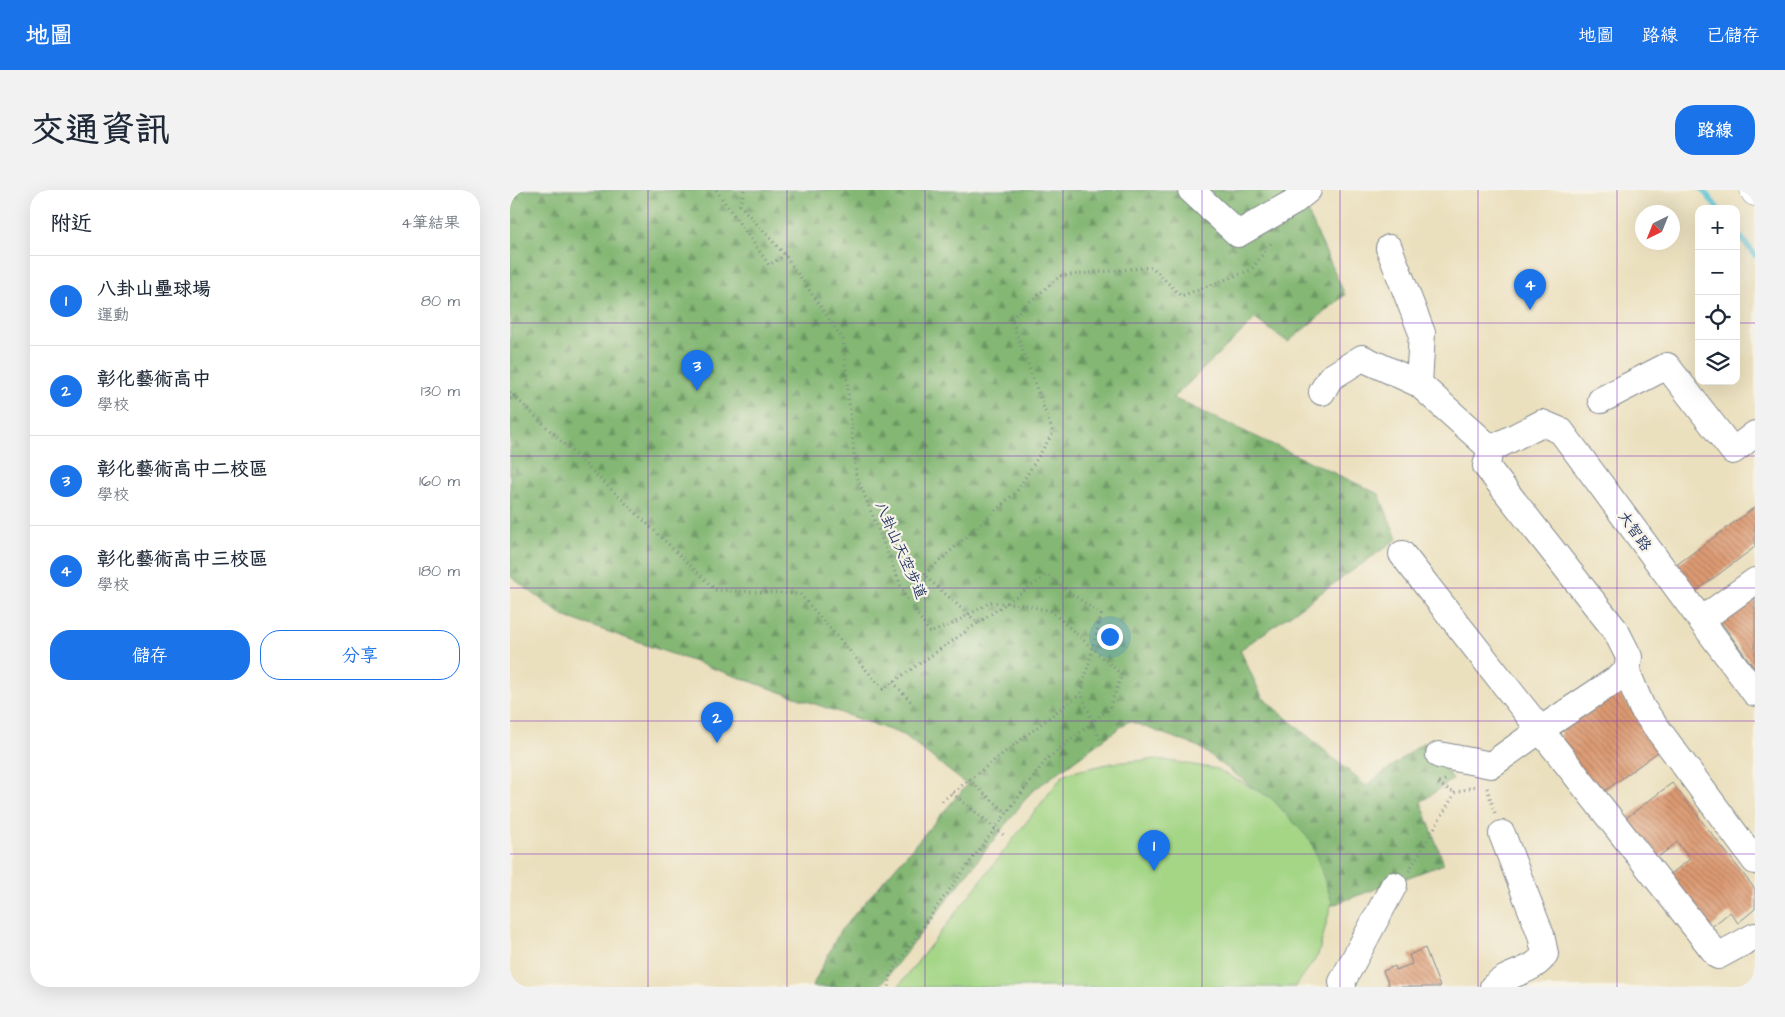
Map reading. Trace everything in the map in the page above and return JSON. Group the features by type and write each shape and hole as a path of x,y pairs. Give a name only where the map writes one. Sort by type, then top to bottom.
{"lane":[{"path":"1191,190 1238,234 1292,203 1308,190"},
{"path":"1389,248 1422,332 1419,384"},
{"path":"1322,392 1330,378 1362,358 1419,384 1491,449 1486,466 1616,631 1629,657 1627,672 1642,708 1755,861"},
{"path":"1601,400 1667,366 1732,451 1755,434"},
{"name":"大智路","path":"1491,449 1542,423 1561,431 1755,693"},
{"path":"1402,554 1718,956 1755,936"},
{"path":"1701,620 1755,581"},
{"path":"1439,755 1491,765 1627,672"},
{"path":"1493,987 1499,981 1540,962 1545,954 1542,936 1502,834"},
{"path":"1343,987 1342,982 1399,881"}],"path":[{"path":"716,190 768,265 785,255"},
{"name":"八卦山天空步道","path":"744,190 740,205 785,255 843,339 856,474 904,594 930,633 952,624 991,602 1026,605 1051,611 1122,674 1109,709 1047,759 938,905 891,974 888,987"},
{"path":"978,623 924,575 1017,491 1053,433 1011,318 1060,276 1152,267 1180,296 1251,270 1274,241"},
{"path":"510,392 716,590 800,594 882,689 1047,575 1101,615 1081,693 1100,740"},
{"path":"510,399 514,395"},
{"path":"894,682 913,704"},
{"path":"942,801 1081,693"},
{"path":"969,780 1007,813"},
{"path":"1485,783 1502,834"},
{"path":"1399,881 1455,793 1478,785"},
{"path":"952,793 1006,837"}],"green space":[{"path":"510,190 1319,190 1304,204 1345,295 1288,342 1255,319 1173,398 1379,494 1397,539 1240,650 1262,697 1366,786 1424,742 1453,779 1421,802 1444,864 1332,905 1280,808 1199,747 1129,721 1031,792 879,987 812,987 840,931 967,785 904,735 563,616 510,576"},
{"path":"1158,759 1217,769 1271,798 1311,841 1332,902 1318,955 1295,987 898,987 1064,774 1112,763"}],"building":[{"path":"1755,507 1755,547 1695,592 1675,566"},
{"path":"1755,591 1755,669 1718,618"},
{"path":"1617,687 1662,749 1598,796 1560,742 1562,727"},
{"path":"1672,783 1755,889 1755,909 1738,923 1730,912 1704,933 1663,880 1690,859 1677,842 1652,862 1621,822"},
{"path":"1425,948 1440,987 1384,987 1389,985 1383,971 1395,966 1396,970 1412,964 1409,955"}],"waterway":[{"path":"1703,190 1715,205"},
{"path":"1740,236 1755,255"}],"place":[{"name":"彰化藝術高中三校區","path":"1530,310"},
{"name":"彰化藝術高中二校區","path":"697,391"},
{"name":"彰化藝術高中","path":"717,743"},
{"name":"八卦山壘球場","path":"1154,871"}]}
